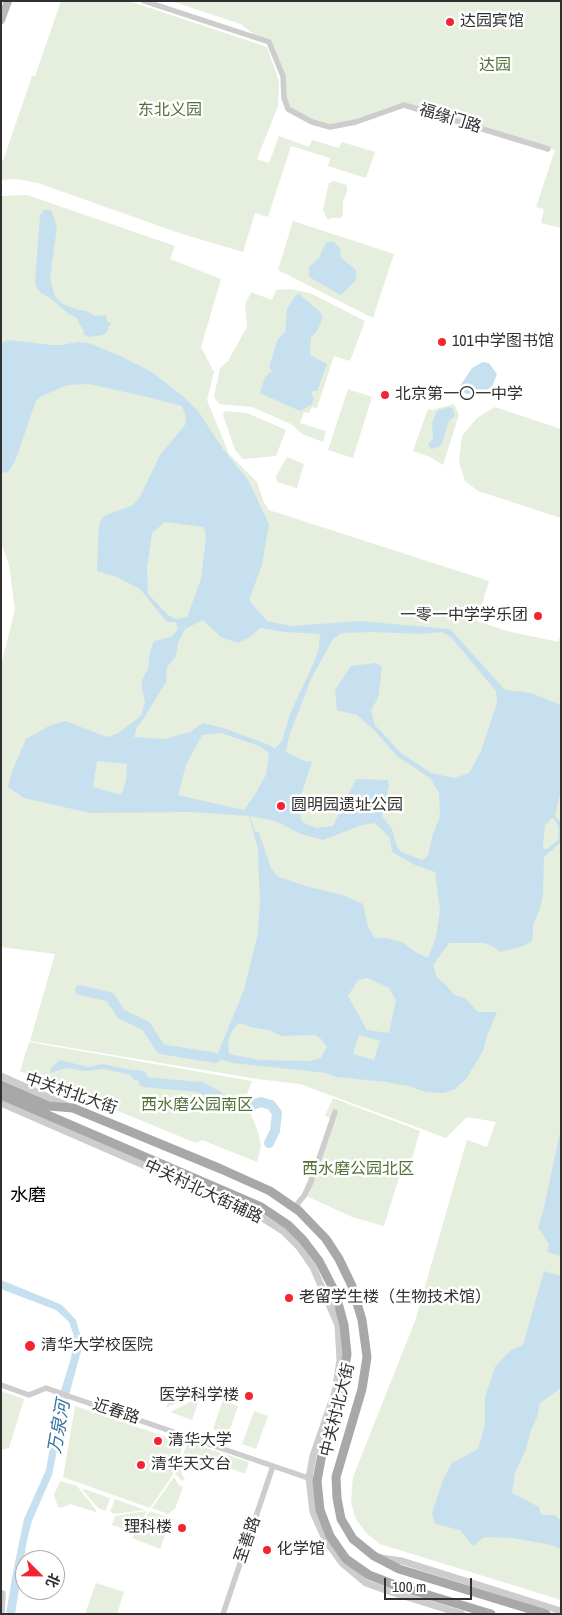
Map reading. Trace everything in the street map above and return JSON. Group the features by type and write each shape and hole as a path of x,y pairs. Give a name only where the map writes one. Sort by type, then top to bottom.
{"main road":[{"path":"1,20 8,1"},
{"name":"中关村北大街","path":"1,1085 49,1106 73,1108 263,1188 297,1209 326,1239 339,1259 352,1286 362,1320 367,1357 362,1389 336,1477 337,1498 341,1518 353,1539 374,1556 399,1569 546,1614"},
{"name":"中关村北大街","path":"1,1095 261,1207 288,1226 303,1240 319,1261 335,1292 344,1325 347,1354 342,1390 313,1480 320,1510 330,1536 346,1559 368,1575 491,1614"}],"street":[{"name":"福缘门路","path":"144,1 269,42 283,76 284,98 288,109 312,122 330,127 356,122 404,105 548,149"},
{"path":"1,1076 73,1108"},
{"name":"中关村北大街辅路","path":"1,1102 256,1214 282,1231 300,1248 313,1266 338,1326 340,1360 335,1392 313,1456 313,1512 326,1541 342,1563 366,1583 462,1614"},
{"path":"297,1209 298,1202 304,1196 311,1182 335,1112"},
{"name":"近春路","path":"1,1385 29,1395 46,1388 313,1480"},
{"name":"至善路","path":"224,1614 273,1466"},
{"path":"374,1556 402,1561 561,1611"},
{"path":"1,1593 2,1614"}],"green space":[{"name":"东北义园","path":"61,1 129,1 267,47 279,81 278,106 257,159 269,163 279,136 309,147 312,140 339,148 342,142 375,152 366,178 328,166 330,158 291,146 268,217 255,213 243,252 179,233 38,183 16,179 1,180 1,161 3,161 32,76 35,76"},
{"name":"达园","path":"171,1 561,1 561,228 541,223 544,209 536,207 555,150 404,105 330,127 288,109 283,76 269,42 259,39 241,24"},
{"path":"334,181 347,185 347,191 343,202 341,218 331,218 328,220 323,210 329,183"},
{"name":"圆明园遗址公园","path":"27,195 175,246 170,259 221,279 201,347 214,372 207,400 229,454 257,482 264,503 269,510 489,581 477,621 507,631 558,642 561,634 561,1600 380,1544 366,1533 356,1519 351,1503 353,1477 415,1321 467,1140 487,1147 496,1122 467,1117 446,1138 300,1084 257,1079 30,1041 55,954 1,947 1,665 15,610 9,565 1,543 1,196"},
{"path":"293,221 394,254 373,318 278,270"},
{"path":"290,289 310,293 365,321 350,361 334,356 317,408 312,407 309,413 304,412 300,423 326,431 323,442 302,434 291,424 252,407 219,404 214,397 220,368 228,361 247,327 245,305 251,292 272,300 276,290"},
{"path":"348,389 372,397 353,458 328,450"},
{"path":"454,404 459,415 443,465 430,457 413,451 428,409 432,410"},
{"path":"495,407 561,429 561,518 478,491 465,481 459,462 462,436 477,418"},
{"path":"225,411 247,413 286,430 276,456 243,459 235,450 223,415"},
{"path":"287,457 304,464 297,488 277,482 276,476"},
{"name":"西水磨公园南区","path":"29,1042 252,1081 245,1099 258,1132 261,1146 257,1162 202,1140 196,1143 20,1071"},
{"name":"西水磨公园北区","path":"333,1098 420,1131 408,1173 401,1171 384,1226 352,1217 302,1194 332,1119 325,1116"},
{"path":"175,1385 198,1393 166,1408"},
{"path":"1,1391 24,1399 9,1448 2,1450 1,1453"},
{"path":"200,1397 192,1420 170,1412"},
{"path":"223,1400 238,1406 228,1435 213,1429"},
{"path":"75,1406 184,1443 172,1476 150,1508 63,1477"},
{"path":"254,1411 268,1416 256,1449 242,1444"},
{"path":"188,1442 249,1462 245,1474 213,1462 209,1471 191,1459 181,1463 180,1469 185,1480 181,1481 175,1475"},
{"path":"174,1477 179,1485 183,1487 175,1509 168,1514 152,1508"},
{"path":"60,1481 77,1486 96,1512 70,1504 61,1508 58,1507 54,1495"},
{"path":"81,1488 110,1498 106,1511 98,1508"},
{"path":"115,1499 145,1510 115,1514 110,1512"},
{"path":"147,1511 133,1532 112,1525 115,1516"},
{"path":"150,1511 167,1517 169,1525 160,1549 132,1538"},
{"path":"96,1583 124,1592 117,1614 85,1614"}],"water":[{"path":"44,210 51,210 57,227 50,278 54,294 65,305 86,311 95,316 106,315 107,322 110,322 110,325 108,326 108,331 103,335 89,337 83,334 84,332 76,317 70,315 36,287 40,216"},
{"path":"326,242 334,242 340,248 341,258 356,270 356,280 341,295 309,277 309,267 319,258"},
{"path":"299,294 320,312 323,318 317,331 311,337 310,355 327,364 317,391 313,391 311,394 314,398 312,404 300,411 260,393 265,377 272,371 269,367 278,339 285,332 287,309 295,296"},
{"path":"9,340 52,345 78,342 89,343 152,372 185,398 198,411 223,449 248,480 269,524 262,565 249,600 267,621 291,626 359,621 450,629 505,690 531,693 561,705 561,789 555,816 561,823 561,842 544,857 543,894 540,909 533,924 531,942 524,946 500,952 485,943 449,943 433,965 437,978 454,995 465,998 478,1012 497,1012 483,1051 466,1079 455,1089 444,1093 426,1092 409,1086 386,1082 336,1077 326,1073 233,1063 216,1058 244,990 258,933 260,897 258,849 249,816 192,812 90,813 24,798 8,787 11,774 26,739 49,726 65,721 107,737 117,734 141,716 145,702 142,680 148,669 150,652 154,641 171,637 178,629 176,622 168,622 140,589 117,577 97,571 99,524 104,516 133,505 140,497 160,455 185,425 186,416 182,406 89,384 67,385 42,396 36,401 15,461 8,472 1,473 1,343","holes":["165,522 204,527 206,537 201,579 187,617 176,619 168,615 148,594 147,568 152,533","203,620 221,637 238,643 250,637 260,628 320,634 319,648 314,662 290,714 282,741 275,749 224,728 203,723 190,732 165,739 134,737 137,727 166,682 167,667 176,656 178,643 185,629","442,632 451,637 496,691 497,703 481,751 469,773 454,778 431,773 401,753 375,725 371,710 378,698 382,667 376,663 351,666 335,690 337,710 357,715 374,730 398,757 430,778 439,793 440,816 432,837 428,856 422,860 401,852 396,844 392,829 382,816 389,786 388,780 356,779 333,826 316,828 302,822 298,804 312,762 304,761 286,752 289,736 311,679 333,639 341,633 421,634","221,733 259,746 269,753 266,775 244,810 178,795 186,765 202,735","97,761 127,764 126,781 121,795 93,787","250,816 275,821 301,834 323,840 362,825 375,823 390,838 392,852 415,865 435,872 440,910 436,937 428,958 417,953 402,942 387,938 375,938 368,927 363,904 343,895 305,886 277,876 271,868 259,833 255,831","552,818 556,821 559,830 558,840 547,849 544,849 545,825","367,978 389,988 396,1000 389,1033 367,1030 348,996 358,980","238,1024 268,1030 282,1036 315,1035 327,1047 321,1058 310,1061 260,1060 229,1054 228,1041 232,1031","359,1035 380,1041 374,1060 353,1054"]},
{"path":"483,362 489,363 497,374 492,387 484,391 468,394 462,392 460,386 472,368"},
{"path":"449,407 453,409 455,416 449,421 442,444 432,449 428,445 433,438 432,424 437,411"},
{"path":"60,1060 88,1067 102,1064 142,1072 148,1079 166,1083 182,1080 193,1083 201,1081 221,1092 225,1098 238,1102 238,1105 223,1103 182,1086 175,1088 142,1081 139,1077 104,1069 86,1071 67,1068 50,1073 51,1068"},
{"path":"561,1128 561,1256 547,1252 549,1244 538,1227"},
{"path":"544,1271 561,1276 561,1388 540,1403 526,1449 515,1473 512,1493 539,1507 541,1515 555,1515 561,1521 561,1549 552,1545 512,1538 484,1537 473,1546 460,1530 435,1524 432,1513 443,1480 452,1463 478,1449 485,1425 485,1397 495,1367 510,1351 523,1345"},
{"name":"万泉河","path":"1,1280 60,1304 76,1320 83,1344 66,1406 52,1475 32,1521 25,1550 18,1550 24,1519 46,1470 58,1400 71,1358 74,1336 69,1322 56,1310 1,1289"},
{"path":"15,1562 15,1600 17,1600 15,1614 6,1614"}],"waterway":[{"path":"80,990 110,997 121,1014 146,1026 161,1049 216,1058"},
{"path":"136,1075 142,1076 144,1082 197,1087"},
{"path":"225,1102 252,1105 261,1102 271,1105 277,1113 275,1131 269,1143"}],"place":[{"name":"达园宾馆","path":"450,22"},
{"name":"101中学图书馆","path":"442,342"},
{"name":"北京第一〇一中学","path":"385,395"},
{"name":"一零一中学学乐团","path":"538,616"},
{"name":"圆明园遗址公园","path":"281,806"},
{"name":"老留学生楼（生物技术馆）","path":"289,1298"},
{"name":"清华大学校医院","path":"30,1346"},
{"name":"医学科学楼","path":"249,1396"},
{"name":"清华大学","path":"158,1441"},
{"name":"清华天文台","path":"141,1465"},
{"name":"理科楼","path":"182,1528"},
{"name":"化学馆","path":"267,1550"}],"district":[{"name":"水磨","path":"28,1196"}]}
